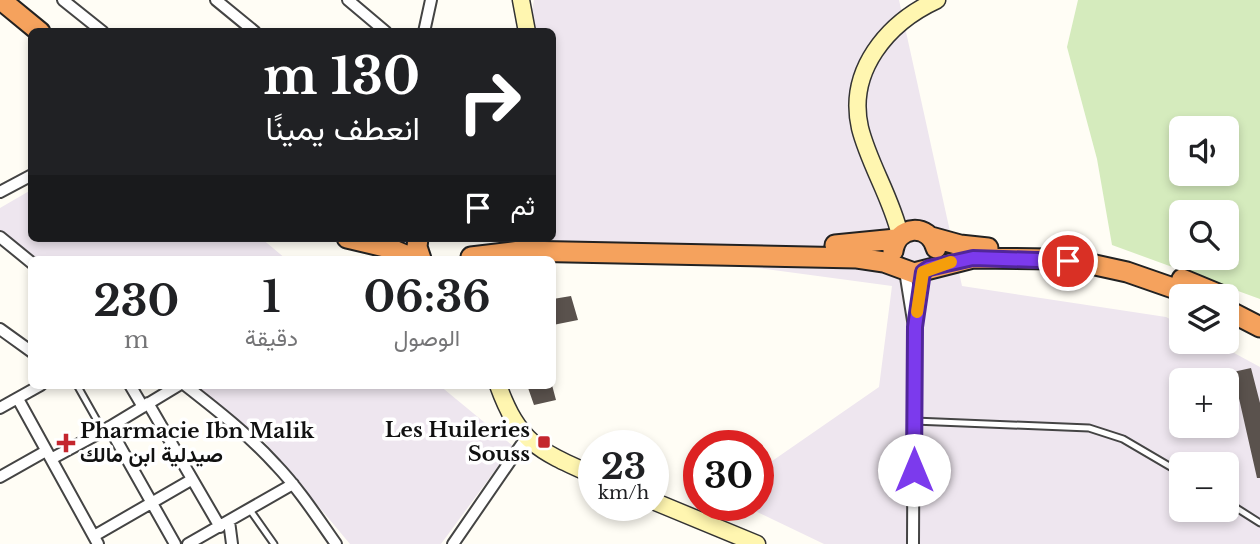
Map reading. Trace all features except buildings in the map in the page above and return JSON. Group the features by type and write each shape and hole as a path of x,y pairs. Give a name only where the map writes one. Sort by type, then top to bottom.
{"highway":[{"path":"1,0 35,28"},
{"path":"0,14 28,36"},
{"path":"911,235 936,253 914,269"},
{"path":"911,235 893,253 914,269"},
{"path":"556,241 603,244 834,245 911,235 972,247 1046,250 1108,258 1157,270 1192,284"},
{"path":"364,242 408,256"},
{"path":"471,251 857,258 914,269 973,258 1051,259 1128,272 1169,286"},
{"path":"1239,304 1260,314"},
{"path":"1239,316 1260,327"}],"street":[{"path":"63,0 98,28"},
{"path":"216,0 250,28"},
{"path":"348,0 381,28"},
{"path":"425,28 431,0"},
{"path":"521,0 526,28"},
{"path":"911,235 894,209 861,131 858,117 860,86 869,60 887,34 909,15 937,0"},
{"path":"0,192 28,177"},
{"path":"0,237 28,259"},
{"path":"913,544 914,269"},
{"path":"914,269 915,327"},
{"path":"0,329 28,349"},
{"path":"0,408 34,389"},
{"path":"133,389 146,405 191,480 225,524 232,544"},
{"path":"0,477 106,429 172,389"},
{"path":"191,389 257,445 293,484 336,544"},
{"path":"499,389 506,409 526,438 544,453 578,468"},
{"path":"18,399 96,540 191,480"},
{"path":"106,429 153,503 175,544"},
{"path":"453,544 526,438"},
{"path":"188,544 293,484"},
{"path":"669,508 757,544"}],"lane":[{"path":"80,389 106,429"},
{"path":"914,421 1089,428 1123,439 1169,466"},
{"path":"250,510 274,544"},
{"path":"1239,510 1260,523"},
{"path":"269,537 269,544"}],"shaded area":[{"path":"534,0 899,0 962,286 1166,317 1169,319 1169,354 1236,354 1260,367 1260,544 824,544 774,520 774,460 879,387 892,286 556,241 556,28 529,28"},
{"path":"28,192 28,242 266,242 282,256 32,256 0,231 0,208"},
{"path":"199,389 444,389 513,446 441,544 350,544 263,440"}],"green space":[{"path":"1078,0 1260,0 1260,299 1239,291 1239,284 1219,284 1181,270 1239,270 1239,200 1169,200 1169,266 1112,245 1097,159 1067,47"}],"slow traffic":[{"path":"917,312 923,272 951,262"}],"place":[{"name":"Les Huileries Souss","path":"544,442"},
{"name":"Pharmacie Ibn Malik صيدلية ابن مالك","path":"66,443"}],"route":[{"path":"914,470 915,327 923,272 929,268 973,258 1068,261"}]}
